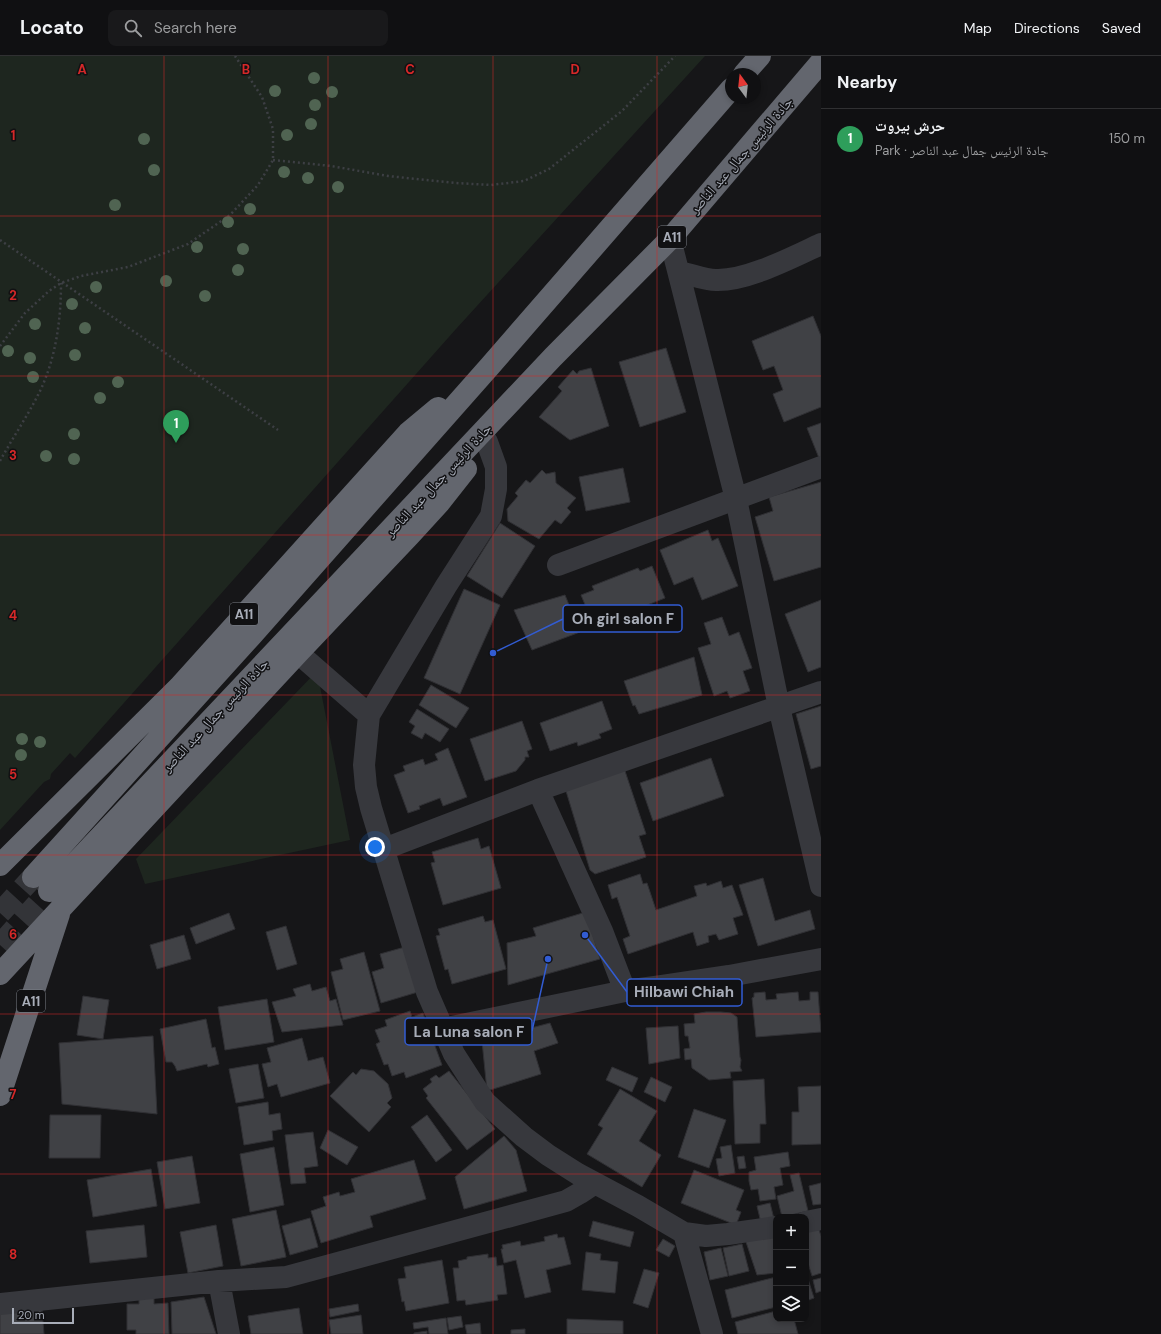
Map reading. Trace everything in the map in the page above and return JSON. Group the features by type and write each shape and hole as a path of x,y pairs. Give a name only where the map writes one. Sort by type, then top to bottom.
{"highway":[{"path":"749,68 760,56"},
{"name":"جادة الرئيس جمال عبد الناصر","path":"48,892 553,357 670,238 821,62"},
{"name":"جادة الرئيس جمال عبد الناصر","path":"48,892 247,640 490,366 725,96"},
{"name":"A11","path":"0,865 179,687 408,433 490,366"},
{"name":"A11","path":"0,1095 48,892 298,653 435,507 487,442 512,402"},
{"path":"0,974 48,892"}],"street":[{"path":"670,238 736,499 779,707 820,876"},
{"path":"679,272 715,280 741,277 796,256 821,244"},
{"path":"487,442 496,467 496,489 491,516 446,586 369,715 364,764 366,787 427,992 454,1054 485,1102 524,1137 554,1158 684,1233 706,1236 773,1227"},
{"path":"558,565 821,467"},
{"path":"298,653 369,715"},
{"path":"384,849 538,790 821,692"},
{"path":"538,790 602,931 625,991"},
{"path":"442,1029 625,991 729,976 821,959"},
{"path":"0,1304 219,1281 286,1277 566,1201 580,1194 595,1183"},
{"path":"809,1221 821,1219"},
{"path":"684,1233 712,1334"},
{"path":"219,1281 229,1334"}],"path":[{"path":"0,346 25,313 49,291 61,283 81,276 128,267 188,244 230,216 258,185 273,160 273,129 262,97 235,56"},
{"path":"273,160 331,166 388,176 463,183 491,185 524,181 549,170 622,112 675,56"},
{"path":"0,240 278,430"},
{"path":"0,462 33,404 50,366 57,338 61,311 61,283"}],"shaded area":[{"path":"0,56 705,56 456,329 75,758 70,753 51,774 50,779 44,782 0,830"},
{"path":"317,671 350,840 145,884 136,859"}],"building":[{"path":"813,316 821,336 821,407 784,422 773,394 783,390 774,366 763,370 752,341"},
{"path":"666,348 686,412 640,427 619,362"},
{"path":"591,368 609,426 570,440 539,417 562,391 558,387 573,370 577,374 579,371"},
{"path":"821,423 821,457 819,458 807,428"},
{"path":"623,468 630,502 586,511 579,477"},
{"path":"542,470 546,474 555,472 556,483 576,498 567,508 571,512 561,524 555,520 539,539 508,521 507,509 518,496 515,493 526,480 530,483"},
{"path":"821,482 821,567 774,581 755,517 773,511 769,497"},
{"path":"500,523 535,546 502,598 467,576"},
{"path":"708,530 712,541 718,538 738,586 702,600 693,577 674,585 660,550"},
{"path":"652,566 665,598 594,626 581,595 594,590 592,586 638,568 640,571"},
{"path":"464,589 500,605 460,694 424,678"},
{"path":"565,595 580,632 532,650 514,610"},
{"path":"821,600 821,667 808,672 785,614"},
{"path":"722,617 729,636 739,632 752,668 743,671 750,691 730,698 727,691 714,696 698,648 711,644 704,623"},
{"path":"694,657 702,695 639,714 635,705 633,706 624,681"},
{"path":"431,685 469,708 456,728 419,705"},
{"path":"602,701 612,729 599,734 601,738 578,746 577,742 550,751 540,723"},
{"path":"821,706 821,766 811,769 796,714"},
{"path":"417,709 449,729 440,742 425,733 422,739 411,733 415,726 409,722"},
{"path":"522,721 532,749 527,751 529,757 525,757 525,760 516,771 485,781 470,739"},
{"path":"448,748 467,797 443,806 440,798 419,806 420,809 408,813 394,775 405,771 403,766 423,759 425,765 438,760 435,754"},
{"path":"711,758 724,796 653,821 640,783"},
{"path":"624,768 646,834 639,836 646,857 595,874 590,870 566,791"},
{"path":"478,838 481,849 489,846 501,888 443,905 431,863 435,862 432,852"},
{"path":"640,874 643,884 647,883 656,910 697,896 694,886 706,883 707,886 721,881 723,888 732,885 743,915 733,918 738,934 719,940 716,934 708,936 709,942 697,946 693,932 628,954 623,939 630,936 617,897 612,899 608,885"},
{"path":"763,878 775,921 810,910 815,929 758,946 739,885"},
{"path":"586,912 600,959 508,985 507,943 536,936 533,928"},
{"path":"229,913 235,929 196,944 190,928"},
{"path":"483,916 485,922 493,920 506,969 452,984 448,969 445,970 436,936 440,935 438,929"},
{"path":"286,926 297,964 277,970 266,932"},
{"path":"184,935 191,959 157,969 150,945"},
{"path":"405,947 418,992 381,1003 372,972 384,968 380,954"},
{"path":"364,952 380,1011 343,1020 331,972 343,969 340,959"},
{"path":"310,984 312,991 326,987 330,1001 336,999 343,1025 282,1032 272,1002 296,996 293,989"},
{"path":"765,992 766,1000 777,999 776,994 798,992 799,1001 810,1000 810,992 818,992 821,1032 756,1037 752,998 754,997 754,993"},
{"path":"83,996 109,1000 103,1039 77,1035"},
{"path":"267,999 274,1042 225,1050 218,1007"},
{"path":"410,1011 412,1017 423,1013 442,1065 406,1078 404,1072 392,1076 388,1064 384,1065 376,1044 380,1042 375,1030 387,1026 385,1020"},
{"path":"706,1012 731,1013 737,1017 741,1060 740,1067 742,1071 730,1072 731,1078 709,1080 692,1068 691,1059 685,1060 684,1049 690,1048 688,1036 685,1036 684,1024 695,1023 694,1014"},
{"path":"206,1019 212,1048 215,1047 219,1064 208,1067 207,1064 177,1071 172,1062 166,1062 160,1029"},
{"path":"550,1023 558,1043 534,1051 541,1074 487,1091 482,1041"},
{"path":"678,1026 680,1058 649,1064 646,1028"},
{"path":"153,1036 157,1114 62,1104 59,1043"},
{"path":"302,1038 308,1061 323,1057 330,1083 281,1097 277,1084 268,1087 262,1064 271,1062 267,1048"},
{"path":"258,1064 264,1098 236,1103 229,1069"},
{"path":"612,1067 638,1078 632,1092 606,1080"},
{"path":"361,1069 374,1071 388,1084 392,1098 387,1103 391,1107 369,1132 330,1096 353,1072 356,1075"},
{"path":"449,1071 495,1129 467,1150 426,1098 428,1096 423,1089 432,1082 430,1079 436,1075 439,1078"},
{"path":"651,1077 672,1087 665,1102 644,1092"},
{"path":"764,1079 766,1124 760,1124 760,1143 735,1144 733,1081"},
{"path":"821,1086 821,1144 792,1145 792,1112 799,1112 798,1087"},
{"path":"620,1089 657,1111 639,1141 661,1155 642,1187 587,1154 603,1128 598,1125"},
{"path":"268,1102 269,1115 280,1113 282,1129 272,1131 273,1140 244,1145 238,1107"},
{"path":"694,1109 726,1120 709,1168 678,1157"},
{"path":"50,1115 101,1115 100,1158 49,1158"},
{"path":"427,1115 452,1150 436,1162 411,1127"},
{"path":"328,1130 358,1147 347,1165 320,1148"},
{"path":"313,1132 318,1166 304,1168 306,1183 291,1184 285,1135"},
{"path":"504,1136 516,1150 527,1191 464,1209 455,1177"},
{"path":"731,1145 735,1173 719,1176 716,1159 722,1158 720,1147"},
{"path":"274,1147 284,1205 250,1212 240,1154"},
{"path":"788,1152 790,1166 780,1168 783,1185 774,1187 776,1199 760,1201 758,1189 751,1190 749,1181 749,1172 756,1170 754,1157"},
{"path":"192,1156 200,1203 165,1209 157,1162"},
{"path":"744,1156 746,1168 739,1169 737,1157"},
{"path":"414,1160 426,1199 370,1216 373,1227 321,1243 311,1211 326,1206 323,1197 339,1192 340,1196 355,1192 351,1179"},
{"path":"151,1169 157,1206 93,1217 87,1180"},
{"path":"694,1170 744,1190 736,1210 741,1212 736,1225 681,1203"},
{"path":"799,1173 808,1211 795,1214 781,1214 777,1196 794,1191 790,1175"},
{"path":"821,1183 821,1204 813,1205 809,1186"},
{"path":"770,1203 773,1215 773,1224 762,1227 757,1206"},
{"path":"276,1210 286,1257 241,1266 232,1219"},
{"path":"310,1218 318,1247 290,1255 282,1226"},
{"path":"593,1221 634,1232 630,1247 589,1236"},
{"path":"817,1223 821,1236 821,1273 812,1276 809,1266 809,1225"},
{"path":"144,1225 147,1257 90,1263 86,1231"},
{"path":"216,1225 223,1266 188,1273 180,1232"},
{"path":"773,1232 773,1273 757,1275 745,1239"},
{"path":"557,1234 558,1238 564,1237 571,1264 546,1270 551,1292 525,1298 516,1260 504,1263 501,1249 503,1249 502,1245 520,1241 521,1246 545,1241 544,1237"},
{"path":"663,1239 675,1246 669,1257 656,1250"},
{"path":"742,1244 749,1271 729,1276 723,1248"},
{"path":"721,1248 728,1276 710,1280 704,1252"},
{"path":"586,1252 601,1254 600,1260 618,1262 615,1293 582,1290"},
{"path":"488,1254 488,1258 496,1257 497,1266 503,1265 507,1294 497,1295 498,1300 466,1305 465,1300 457,1301 453,1268 459,1268 458,1261 467,1259 467,1257"},
{"path":"442,1260 449,1303 406,1311 404,1301 402,1302 398,1279 406,1278 404,1267"},
{"path":"644,1269 659,1273 648,1308 633,1303"},
{"path":"773,1278 773,1308 732,1318 725,1290"},
{"path":"821,1278 821,1291 816,1293 813,1280"},
{"path":"809,1282 814,1298 809,1300"},
{"path":"154,1293 154,1304 168,1303 169,1334 136,1334 136,1330 127,1330 127,1304 139,1304 139,1296"},
{"path":"204,1297 216,1334 172,1334 171,1302"},
{"path":"358,1304 359,1311 330,1317 329,1309"},
{"path":"42,1308 44,1334 0,1334 0,1311"},
{"path":"299,1308 303,1334 251,1334 248,1316"},
{"path":"773,1312 773,1322 795,1322 798,1334 738,1334 735,1322"},
{"path":"361,1315 363,1334 331,1334 329,1320"},
{"path":"461,1316 463,1327 449,1330 447,1318"},
{"path":"446,1318 448,1334 429,1334 428,1327 414,1329 413,1323"},
{"path":"567,1319 623,1321 623,1334 567,1334"},
{"path":"480,1323 481,1334 467,1334 465,1325"},
{"path":"525,1329 525,1334 511,1334 511,1330"},
{"path":"427,1331 427,1334 414,1334 414,1333"}],"tunnel":[{"path":"0,913 33,877"},
{"path":"0,945 49,891"}],"place":[{"name":"حرش بيروت","path":"176,443"},
{"name":"Oh girl salon F","path":"493,653"},
{"name":"Hilbawi Chiah","path":"585,935"},
{"name":"La Luna salon F","path":"548,959"}]}
